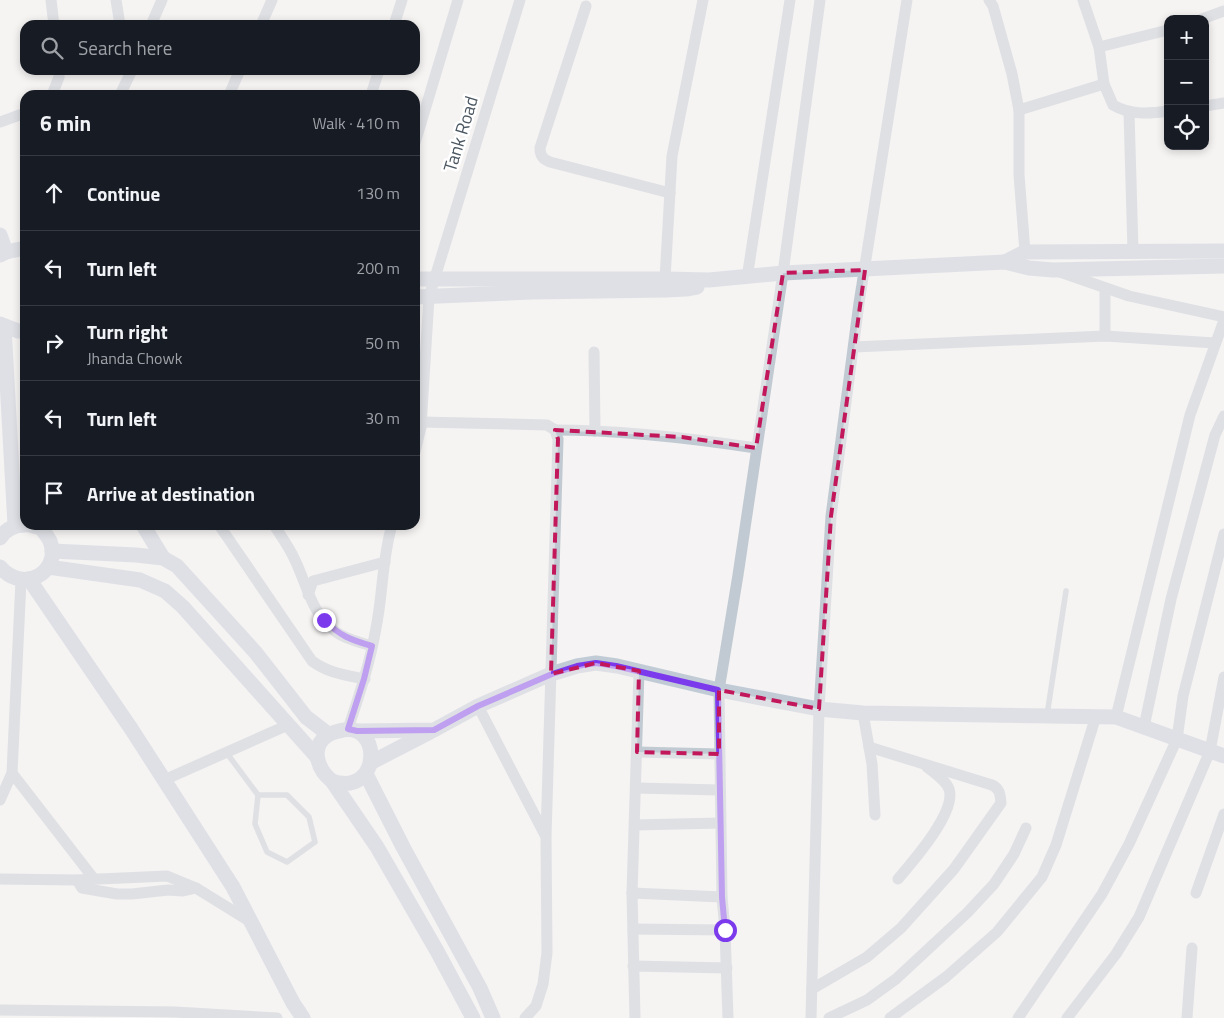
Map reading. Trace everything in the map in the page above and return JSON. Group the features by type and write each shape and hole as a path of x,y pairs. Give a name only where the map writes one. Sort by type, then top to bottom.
{"street":[{"path":"51,0 53,20"},
{"path":"116,0 119,20"},
{"path":"153,20 162,0"},
{"path":"262,20 272,0"},
{"path":"396,20 402,0"},
{"path":"420,126 458,0"},
{"name":"Tank Road","path":"420,427 422,297 434,279 520,0"},
{"path":"665,279 672,156 703,0"},
{"path":"748,278 790,0"},
{"path":"728,1018 722,897 718,690 738,575 783,273 820,0"},
{"path":"811,1018 819,709 831,516 865,270 907,0"},
{"path":"989,0 993,6 1020,110 1019,175 1025,252"},
{"path":"1083,0 1099,47 1104,84 1113,105 1129,112 1164,111"},
{"path":"586,6 540,148 540,154 550,162 670,193"},
{"path":"1209,16 1224,11"},
{"path":"1099,47 1164,31"},
{"path":"54,90 59,75"},
{"path":"122,90 128,75"},
{"path":"231,90 238,75"},
{"path":"373,90 377,75"},
{"path":"1020,110 1104,84"},
{"path":"1209,105 1224,103"},
{"path":"1129,112 1133,251"},
{"path":"0,122 20,115"},
{"path":"0,235 3,254 20,249"},
{"path":"1005,262 1025,252 1224,251"},
{"path":"420,279 709,280 748,278 783,273 1005,262 1029,268 1053,270 1224,266"},
{"path":"1053,270 1130,296 1224,318 1190,415 1116,717"},
{"path":"422,297 532,292 686,289 696,287 709,280"},
{"path":"1105,288 1105,336"},
{"path":"20,332 2,326 20,455"},
{"path":"854,347 1105,336 1215,343"},
{"path":"594,352 595,431"},
{"path":"1144,727 1170,599 1216,435 1224,416"},
{"path":"421,422 540,425 551,427 555,430 682,437 756,448"},
{"path":"525,1018 536,1006 543,984 547,953 546,836 558,439 555,430"},
{"path":"0,538 3,533 20,529"},
{"path":"0,567 12,578 25,580 41,575 48,567 52,551 50,542 35,530"},
{"path":"146,530 163,558"},
{"path":"222,530 312,661 322,668 338,674 364,679"},
{"path":"277,530 294,557 308,595 316,610 335,631 346,638 372,646"},
{"path":"352,730 376,628 391,530"},
{"path":"1018,1018 1102,894 1129,844 1177,739 1183,696 1224,534"},
{"path":"52,551 136,554 163,558 177,566 256,653 306,717 328,734"},
{"path":"308,595 313,581 385,562"},
{"path":"48,567 140,580 165,591 183,606 317,757"},
{"path":"0,800 12,773 25,580"},
{"path":"25,580 132,730 233,887 293,1003 303,1018"},
{"path":"332,781 348,783 358,780 369,768 478,706 552,674 577,666 596,663 718,690 819,709 863,713 1116,717 1217,753"},
{"path":"635,1018 632,893 639,671"},
{"path":"1067,1018 1116,954 1139,917 1217,753 1224,677"},
{"path":"478,706 546,836"},
{"path":"863,713 872,764 875,815"},
{"path":"890,1018 946,977 997,932 1042,877 1056,845 1096,716"},
{"path":"164,780 288,725"},
{"path":"352,730 364,737 370,745 369,768 403,847 480,988 493,1018"},
{"path":"434,730 352,730 328,734 318,748 317,757 319,767 332,781 378,847 473,1018"},
{"path":"812,989 866,957 901,928 954,869 1001,803 1000,794 997,788 992,785 869,747"},
{"path":"637,752 719,754"},
{"path":"898,879 925,847 945,812 950,798 950,790 947,785 923,763"},
{"path":"12,773 94,879"},
{"path":"636,788 719,790"},
{"path":"1196,893 1224,814"},
{"path":"635,825 720,823"},
{"path":"829,1018 868,1000 896,979 967,913 994,884 1014,854 1026,828"},
{"path":"0,879 77,880 167,876 196,888 251,922"},
{"path":"77,880 82,888 117,894 168,890 183,891 196,888"},
{"path":"632,893 722,897"},
{"path":"633,929 725,930"},
{"path":"1186,1018 1192,948"},
{"path":"633,966 727,968"},
{"path":"0,1010 175,1012 277,1018"}],"lane":[{"path":"1047,716 1066,591"},
{"path":"226,752 258,795 255,824 267,852 287,862 315,842 309,817 287,795 258,795"}],"highlighted area":[{"path":"865,270 831,516 819,709 719,690 719,754 637,752 639,671 596,663 551,674 558,439 555,430 682,437 756,448 783,273"}],"route":[{"path":"324,620 335,631 346,638 372,646 348,729 357,731 434,730 478,706 552,674 577,666 596,663 718,690 722,897 725,930"}]}
